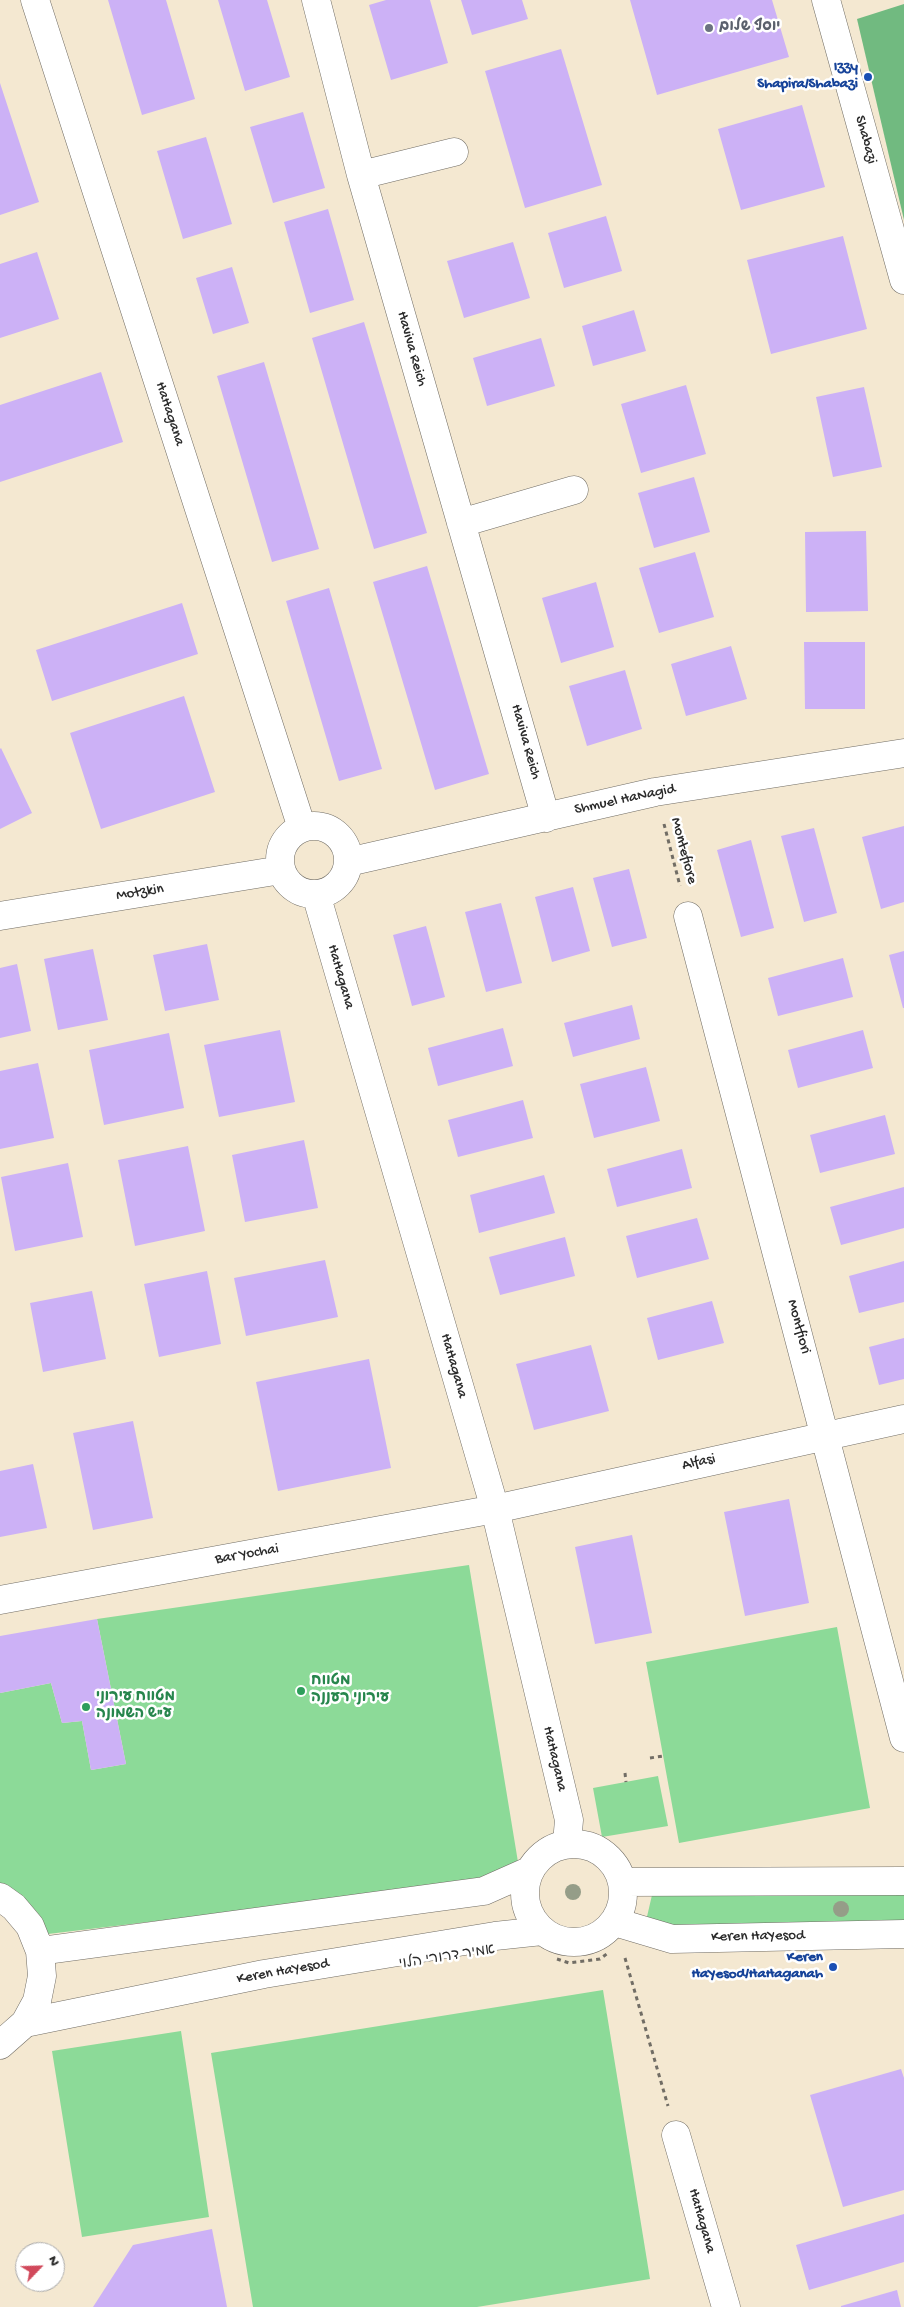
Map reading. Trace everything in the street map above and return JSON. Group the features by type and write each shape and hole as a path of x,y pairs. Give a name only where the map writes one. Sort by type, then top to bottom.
{"street":[{"name":"HaHagana","path":"35,0 302,828"},
{"name":"Haviva Reich","path":"316,0 361,174 546,818"},
{"name":"Shabazi","path":"826,0 904,280"},
{"path":"361,174 454,152"},
{"path":"462,523 574,490"},
{"name":"Shmuel HaNagid","path":"348,862 655,792 904,753"},
{"path":"314,826 334,833 347,851 348,862 341,880 326,892 304,894 286,880 281,870 280,860 286,840 302,828 314,826"},
{"name":"Motzkin","path":"0,916 281,870"},
{"name":"HaHagana","path":"316,894 495,1509 569,1820 567,1843"},
{"name":"Montfiori","path":"688,916 826,1435 904,1738"},
{"name":"Alfasi","path":"495,1509 904,1419"},
{"name":"Bar Yochai","path":"0,1600 495,1509"},
{"path":"567,1843 584,1844 599,1850 612,1860 620,1874 624,1891 622,1907 615,1922 603,1933 588,1940 572,1942 556,1939 546,1944 526,1904 525,1887 529,1871 538,1858 551,1848 567,1843"},
{"path":"40,1951 484,1891 529,1871"},
{"path":"622,1882 904,1881"},
{"path":"0,1897 14,1907 30,1926 40,1951 42,1976 37,2001 25,2023 0,2045"},
{"name":"Keren HaYesod","path":"615,1922 672,1939 904,1934"},
{"name":"Keren HaYesod","path":"25,2023 264,1974 495,1936 546,1944"},
{"name":"HaHagana","path":"676,2135 726,2307"}],"path":[{"name":"Montefiore","path":"655,792 688,916"},
{"path":"650,1758 663,1756"},
{"path":"625,1773 626,1782"},
{"path":"546,1944 569,1963 600,1959 614,1948"},
{"path":"623,1953 676,2135"}],"green space":[{"path":"904,4 904,220 857,19"},
{"name":"מטווח עירוני רעננה","path":"469,1565 518,1862 483,1882 48,1934 37,1912 0,1885 0,1693 51,1683 62,1723 82,1721 91,1770 126,1764 97,1619"},
{"path":"837,1627 870,1808 679,1843 646,1662"},
{"path":"658,1776 668,1826 602,1837 593,1788"},
{"path":"904,1890 904,1927 677,1932 646,1921 652,1895"},
{"path":"603,1990 650,2279 477,2307 253,2307 211,2053"},
{"path":"181,2031 209,2217 82,2237 52,2051"}],"building":[{"path":"108,0 166,0 195,99 142,115"},
{"path":"218,0 267,0 290,77 245,91"},
{"path":"386,0 430,0 448,63 391,80 369,5"},
{"path":"461,0 522,0 528,19 472,35"},
{"name":"יוסף שלום","path":"630,0 772,0 789,57 657,95"},
{"path":"561,49 602,185 525,208 485,71"},
{"path":"0,83 39,202 0,215"},
{"path":"802,105 825,187 741,210 718,129"},
{"path":"303,112 325,188 273,203 250,127"},
{"path":"206,137 232,224 183,239 157,151"},
{"path":"328,209 354,300 310,313 284,222"},
{"path":"606,216 622,271 564,288 548,233"},
{"path":"843,236 867,329 771,354 747,260"},
{"path":"513,242 530,298 464,318 447,261"},
{"path":"37,252 59,319 0,338 0,264"},
{"path":"232,267 249,323 213,334 196,278"},
{"path":"634,310 646,351 593,366 582,326"},
{"path":"364,322 427,533 374,549 312,338"},
{"path":"541,338 555,386 487,406 473,358"},
{"path":"264,362 319,549 272,562 217,376"},
{"path":"101,372 123,442 0,482 0,405"},
{"path":"686,385 706,454 641,473 621,404"},
{"path":"864,387 882,467 833,477 816,397"},
{"path":"694,477 710,532 654,548 638,493"},
{"path":"866,531 868,611 806,612 805,532"},
{"path":"695,552 714,617 659,633 639,568"},
{"path":"427,566 489,774 435,790 373,582"},
{"path":"596,582 614,647 561,663 542,598"},
{"path":"329,588 382,769 339,781 286,601"},
{"path":"182,603 198,654 52,701 36,650"},
{"path":"804,642 865,642 865,709 805,709"},
{"path":"731,646 747,699 686,716 671,664"},
{"path":"625,670 642,729 587,746 569,686"},
{"path":"184,696 215,792 101,829 70,733"},
{"path":"0,749 32,813 0,829"},
{"path":"904,826 904,902 881,909 862,837"},
{"path":"814,828 837,913 804,922 781,836"},
{"path":"751,840 774,928 741,937 717,850"},
{"path":"629,869 647,938 612,947 593,878"},
{"path":"573,887 590,951 552,962 535,897"},
{"path":"501,903 522,983 486,992 465,912"},
{"path":"426,926 445,997 412,1006 393,935"},
{"path":"207,944 219,1000 165,1011 153,955"},
{"path":"93,949 108,1020 58,1030 44,959"},
{"path":"904,951 904,1008 903,1008 889,955"},
{"path":"843,958 853,997 778,1016 768,978"},
{"path":"17,964 31,1031 0,1038 0,968"},
{"path":"632,1005 640,1039 573,1057 564,1023"},
{"path":"503,1028 513,1066 438,1086 428,1048"},
{"path":"280,1030 295,1102 219,1117 204,1045"},
{"path":"863,1030 873,1068 798,1088 788,1050"},
{"path":"169,1033 184,1108 104,1125 89,1050"},
{"path":"38,1063 54,1138 0,1149 0,1071"},
{"path":"646,1067 660,1121 594,1138 580,1084"},
{"path":"523,1100 533,1138 458,1157 448,1120"},
{"path":"885,1115 895,1154 820,1173 810,1135"},
{"path":"304,1140 318,1208 245,1222 232,1155"},
{"path":"188,1146 205,1231 135,1246 118,1160"},
{"path":"682,1149 692,1188 617,1207 607,1169"},
{"path":"68,1163 83,1237 15,1251 1,1177"},
{"path":"544,1175 555,1213 479,1233 470,1195"},
{"path":"904,1187 904,1228 841,1245 830,1207"},
{"path":"697,1218 709,1259 637,1278 626,1236"},
{"path":"565,1237 575,1276 500,1295 489,1257"},
{"path":"325,1260 338,1317 246,1336 234,1278"},
{"path":"904,1261 904,1302 859,1313 849,1276"},
{"path":"207,1271 221,1344 159,1357 144,1284"},
{"path":"92,1291 106,1359 43,1372 30,1303"},
{"path":"712,1301 724,1343 658,1360 647,1318"},
{"path":"904,1338 904,1379 879,1385 869,1347"},
{"path":"591,1345 609,1411 534,1430 516,1364"},
{"path":"369,1359 391,1468 278,1491 256,1382"},
{"path":"133,1421 153,1518 93,1530 73,1433"},
{"path":"33,1464 47,1528 0,1537 0,1471"},
{"path":"789,1499 809,1603 745,1616 724,1512"},
{"path":"632,1535 652,1633 595,1644 575,1547"},
{"name":"מטווח עירוני ע\"ש השמונה","path":"97,1619 126,1764 91,1770 82,1721 62,1723 51,1683 0,1693 0,1636"},
{"path":"901,2069 904,2078 904,2190 843,2207 810,2095"},
{"path":"904,2214 904,2262 809,2290 796,2245"},
{"path":"212,2229 227,2307 93,2307 133,2245"},
{"path":"897,2290 901,2307 841,2307 841,2306"}],"place":[{"name":"יוסף שלום","path":"709,28"},
{"name":"Izzy Shapira/Shabazi","path":"868,77"},
{"name":"מטווח עירוני רעננה","path":"301,1691"},
{"name":"מטווח עירוני ע\"ש השמונה","path":"86,1707"},
{"name":"Keren HaYesod/HaHaganah","path":"833,1967"}]}
